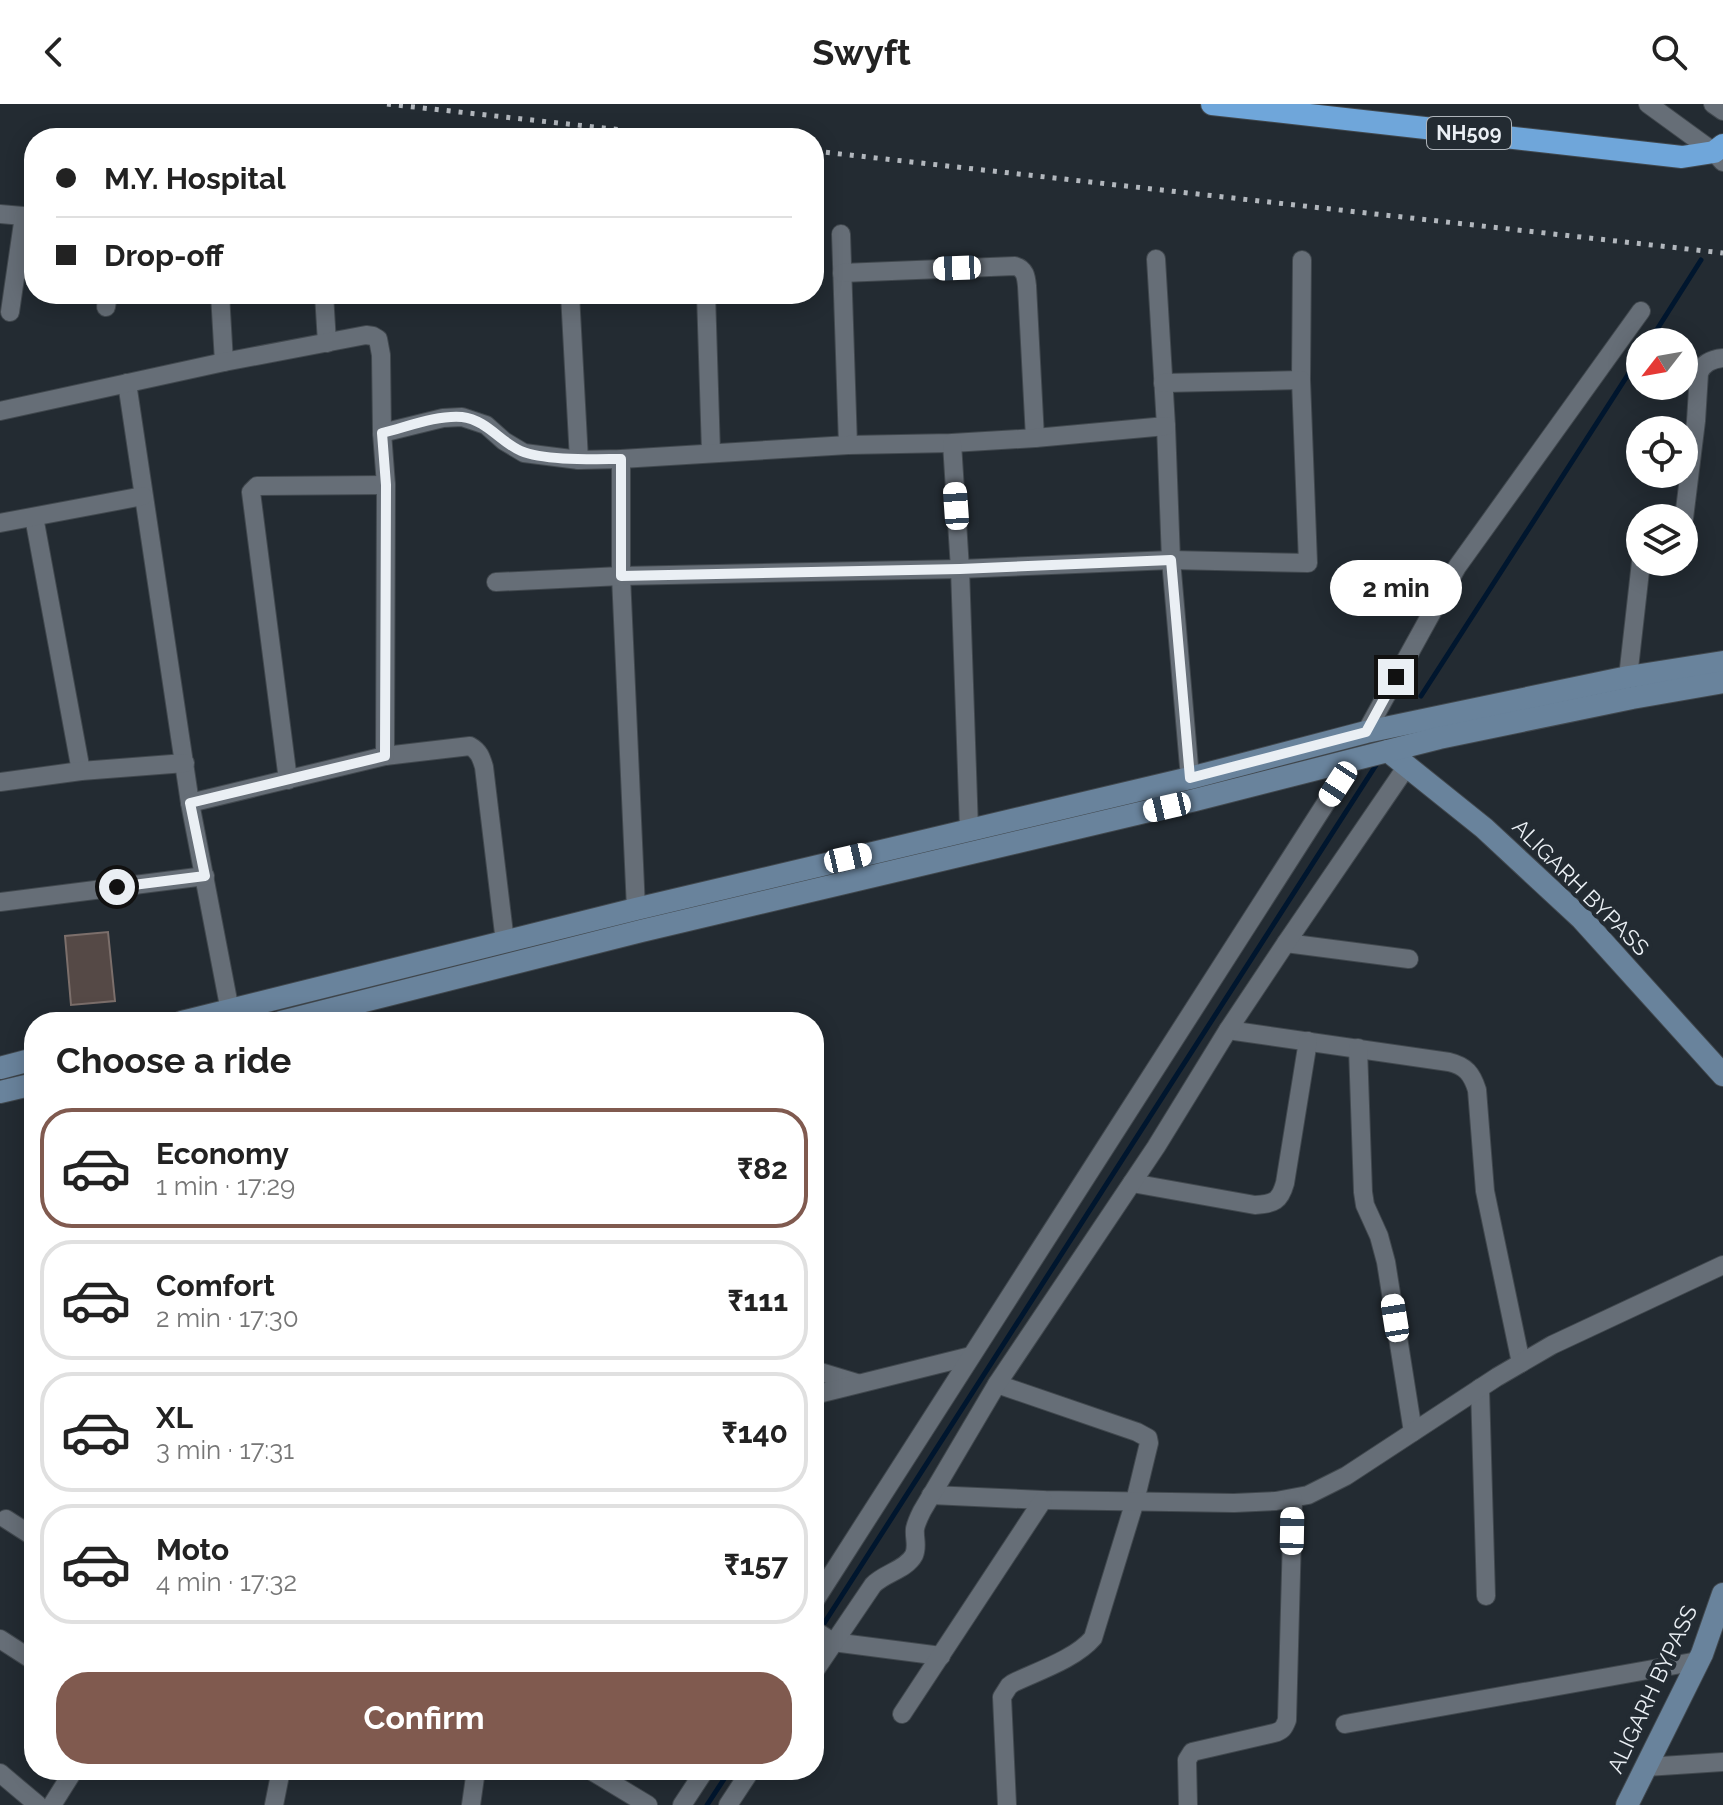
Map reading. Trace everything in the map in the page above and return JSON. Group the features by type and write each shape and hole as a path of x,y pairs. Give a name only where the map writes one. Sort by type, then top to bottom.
{"highway":[{"name":"NH509","path":"1212,104 1649,154 1682,157 1720,153"}],"main road":[{"path":"226,1012 636,909 1190,778 1369,732 1628,677 1723,662"},
{"path":"321,1012 641,931 1485,728 1723,682"},
{"path":"1369,732 1384,752"},
{"name":"ALIGARH BYPASS","path":"1384,752 1407,766 1484,828 1582,919 1723,1075"},
{"path":"0,1068 24,1062"},
{"path":"0,1092 24,1086"},
{"name":"ALIGARH BYPASS","path":"1627,1805 1698,1661 1723,1594"}],"street":[{"path":"1648,104 1720,153"},
{"path":"1713,104 1723,111"},
{"path":"0,214 24,216"},
{"path":"841,234 848,445"},
{"path":"10,312 24,242"},
{"path":"1156,259 1171,560 1190,778"},
{"path":"496,582 1171,560 1308,563 1301,380 1302,260"},
{"path":"842,273 1022,268 1027,286 1035,438"},
{"path":"221,304 224,362"},
{"path":"325,304 327,343"},
{"path":"571,304 579,460"},
{"path":"706,304 711,452"},
{"path":"1369,732 1457,567 1641,311"},
{"path":"0,411 224,362 366,335 378,339 386,485 385,756"},
{"path":"1686,504 1699,373 1702,366 1723,358"},
{"path":"1163,383 1301,380"},
{"path":"127,383 190,803 230,1011"},
{"path":"382,433 443,418 462,417 486,425 524,453 579,460 848,445 952,443 1166,426"},
{"path":"952,443 960,569 969,829"},
{"path":"621,459 621,576 636,909"},
{"path":"288,780 251,492 257,486 386,485"},
{"path":"0,523 143,496"},
{"path":"34,517 81,771"},
{"path":"1628,677 1639,576"},
{"path":"190,803 385,756 470,746 481,756 484,767 505,942"},
{"path":"824,1586 1354,759"},
{"path":"0,782 81,771 185,763"},
{"path":"824,1636 877,1581 911,1559 916,1546 915,1527 997,1384 1132,1183 1228,1030 1407,766"},
{"path":"0,902 205,876"},
{"path":"1286,943 1409,959"},
{"path":"1228,1030 1458,1064 1466,1069 1477,1090 1487,1201 1521,1363"},
{"path":"1132,1183 1255,1205 1269,1205 1277,1200 1285,1183 1308,1041"},
{"path":"1358,1048 1363,1192 1386,1262 1413,1432"},
{"path":"931,1495 1234,1503 1308,1495 1346,1476 1521,1363 1723,1265"},
{"path":"824,1393 971,1356"},
{"path":"824,1373 859,1384"},
{"path":"997,1384 1137,1432 1148,1438 1149,1443 1135,1501 1093,1638 1072,1655 1013,1683 1002,1697 1007,1805"},
{"path":"1480,1388 1486,1596"},
{"path":"1188,1805 1187,1760 1192,1752 1274,1733 1285,1726 1293,1499"},
{"path":"902,1714 1043,1500"},
{"path":"6,1519 24,1531"},
{"path":"824,1636 941,1656"},
{"path":"0,1639 24,1655"},
{"path":"1345,1724 1698,1661"},
{"path":"1646,1767 1723,1762"},
{"path":"0,1773 38,1805"},
{"path":"52,1805 68,1780"},
{"path":"274,1805 279,1780"},
{"path":"471,1805 475,1780"},
{"path":"607,1780 648,1805"},
{"path":"682,1805 698,1780"},
{"path":"728,1805 744,1780"}],"building":[{"path":"108,932 115,1001 71,1005 65,936"}],"waterway":[{"path":"1658,328 1701,260"},
{"path":"1421,696 1626,378"},
{"path":"824,1623 1378,762"},
{"path":"707,1805 723,1780"}],"railway":[{"path":"387,104 604,128"},
{"path":"824,152 1723,253"}],"route":[{"path":"117,887 205,876 190,803 385,756 386,485 382,433 443,418 462,417 486,425 524,453 579,460 621,459 621,576 960,569 1171,560 1190,778 1366,732 1396,677"}]}
